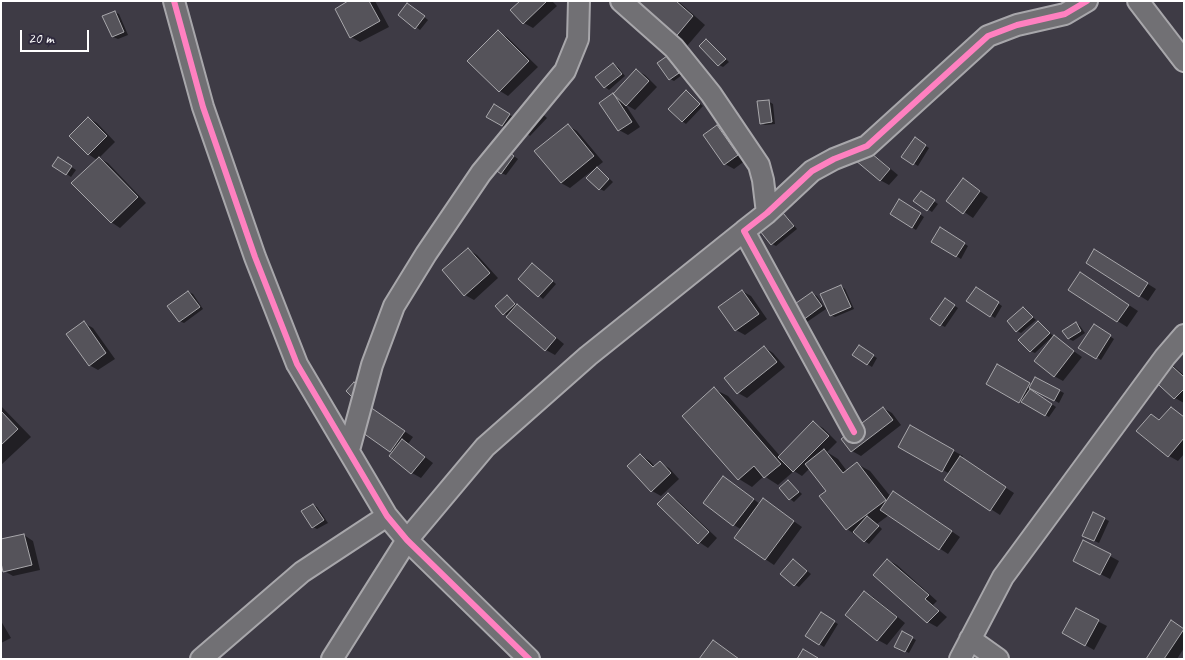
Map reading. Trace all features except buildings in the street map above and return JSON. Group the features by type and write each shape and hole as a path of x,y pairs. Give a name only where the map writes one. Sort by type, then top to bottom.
{"street":[{"path":"174,1 203,107 255,257 297,364 387,516 407,540 529,659"},
{"path":"349,450 372,365 394,306 426,254 481,174 564,71 578,39 579,1"},
{"path":"621,1 674,48 716,101 759,166 763,180 767,213"},
{"path":"332,659 407,540 485,447 588,356 767,213 812,171 834,159 867,146 988,36 1017,25 1065,14 1087,1"},
{"path":"1138,1 1184,61"},
{"path":"744,231 854,432"},
{"path":"960,659 1003,578 1165,357 1184,336"},
{"path":"201,659 302,572 387,516"},
{"path":"970,639 998,659"}],"cycle path":[{"path":"174,1 203,107 255,257 297,364 387,516 407,540 529,659"},
{"path":"854,432 744,231 767,213 812,171 834,159 867,146 988,36 1017,25 1065,14 1087,1"}]}
